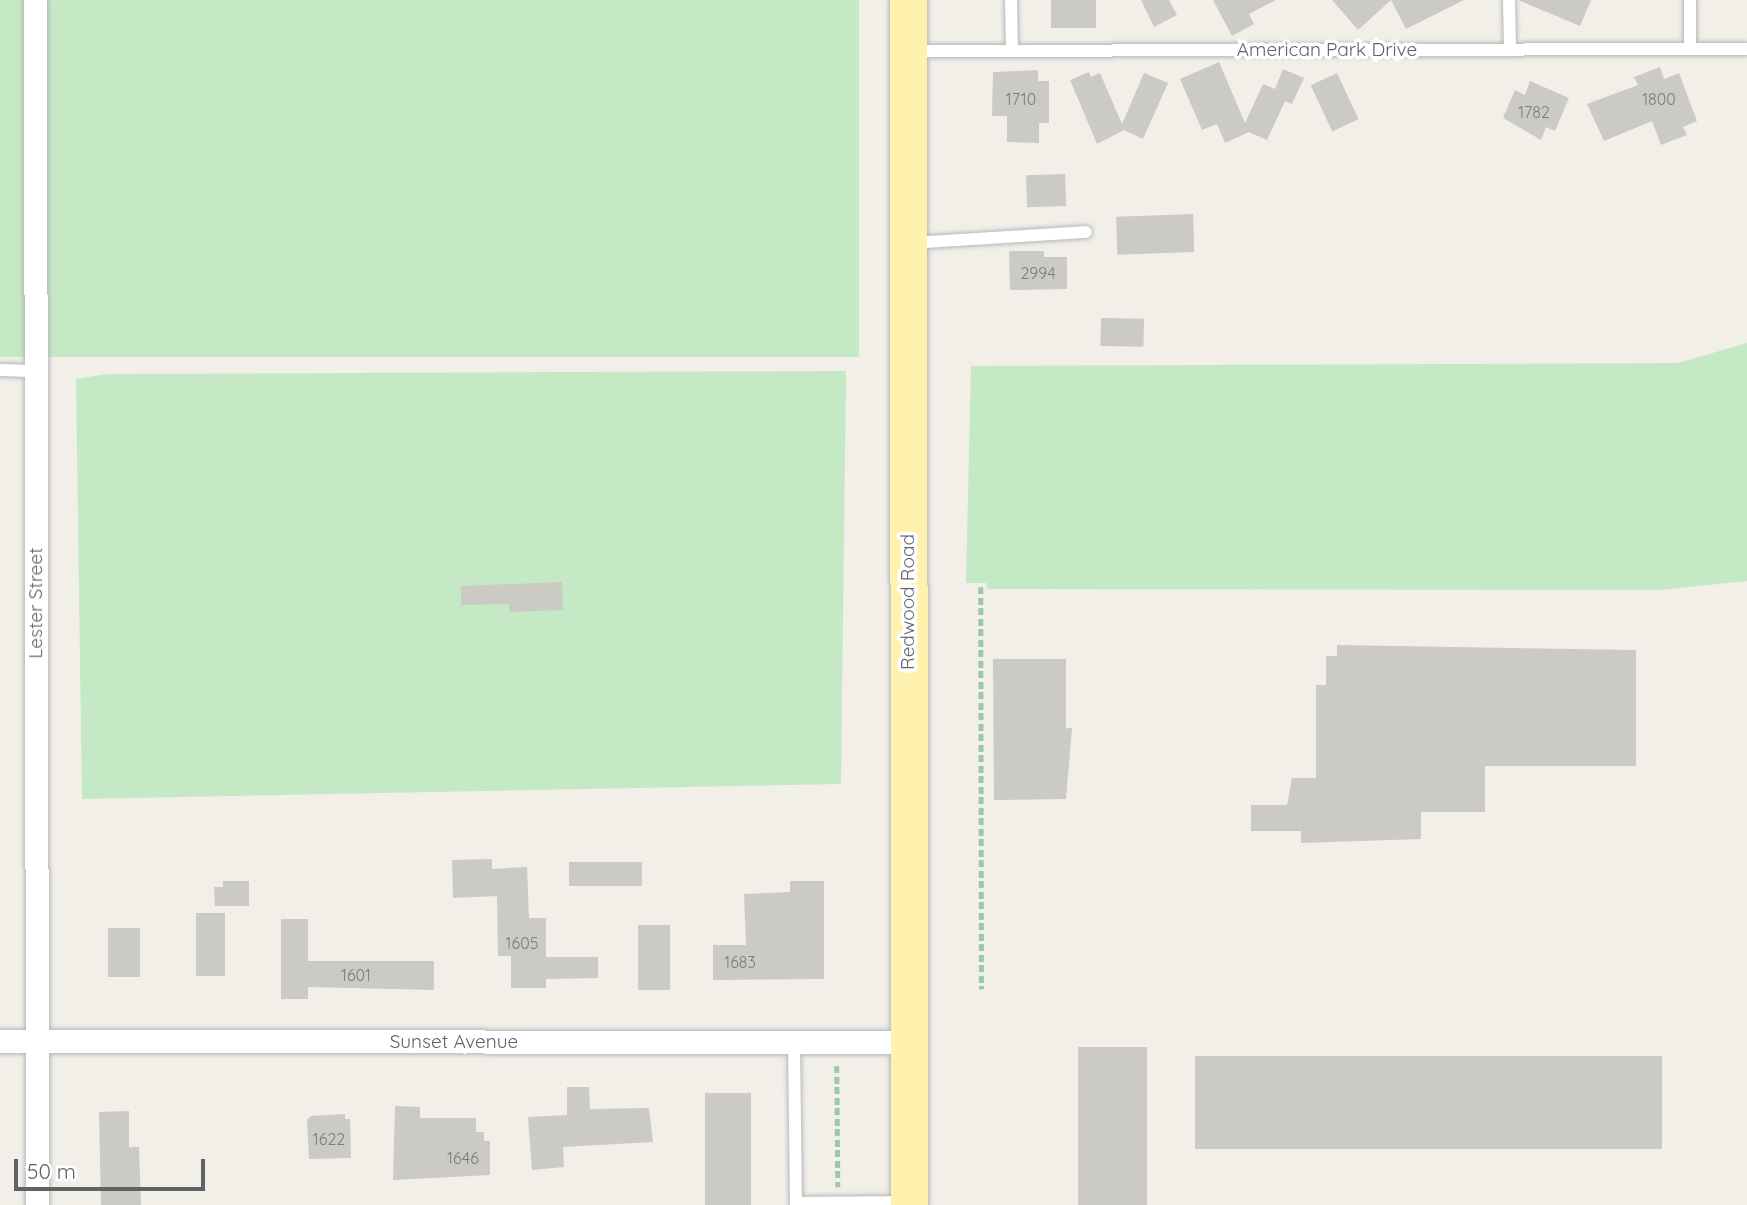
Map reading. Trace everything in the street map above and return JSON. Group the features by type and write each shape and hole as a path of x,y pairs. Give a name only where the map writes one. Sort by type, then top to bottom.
{"main road":[{"name":"Redwood Road","path":"908,0 909,1204"}],"street":[{"name":"Lester Street","path":"35,0 37,1205"},
{"name":"Sunset Avenue","path":"0,1041 909,1042"}],"lane":[{"path":"1012,0 1012,50"},
{"path":"1509,0 1510,49"},
{"path":"1690,0 1690,49"},
{"name":"American Park Drive","path":"908,51 1747,49"},
{"path":"908,243 1086,232"},
{"path":"0,370 36,371"},
{"path":"794,1042 796,1203 909,1204"}],"path":[{"path":"981,587 982,989"},
{"path":"837,1066 837,1203"}],"green space":[{"path":"0,0 859,0 859,357 0,357"},
{"path":"1747,343 1747,581 1660,590 988,589 986,583 966,583 971,366 1678,363"},
{"path":"846,371 841,784 82,799 76,379 107,374"}],"building":[{"path":"1051,0 1096,0 1096,28 1051,28"},
{"path":"1141,0 1169,0 1177,15 1154,27"},
{"path":"1213,0 1276,0 1249,14 1254,24 1232,36"},
{"path":"1332,0 1391,0 1358,30"},
{"path":"1391,0 1464,0 1406,29"},
{"path":"1518,0 1591,0 1580,26"},
{"path":"1219,62 1245,123 1263,84 1275,89 1283,69 1304,78 1292,104 1285,101 1267,140 1249,132 1225,143 1217,124 1202,130 1180,79"},
{"path":"1660,67 1664,79 1679,73 1697,121 1683,127 1687,135 1661,145 1652,121 1604,141 1587,104 1638,85 1634,77"},
{"path":"1038,70 1038,81 1049,81 1049,123 1039,123 1039,143 1007,142 1007,116 992,116 993,72"},
{"path":"1089,72 1091,77 1100,73 1122,124 1144,73 1168,83 1143,139 1124,130 1097,144 1070,80"},
{"path":"1337,73 1359,119 1332,131 1311,85"},
{"path":"1530,81 1569,98 1555,131 1546,127 1541,140 1503,118 1515,90 1525,95"},
{"path":"1065,174 1066,206 1027,207 1026,175"},
{"path":"1193,214 1194,252 1117,255 1116,217"},
{"path":"1009,251 1044,251 1044,257 1067,257 1067,289 1010,290"},
{"path":"1101,318 1144,319 1144,347 1101,346"},
{"path":"562,582 563,610 509,612 509,604 461,605 461,586"},
{"path":"1337,645 1636,650 1636,766 1485,766 1485,812 1421,812 1421,839 1301,843 1301,831 1251,831 1251,805 1287,805 1292,778 1316,778 1316,685 1326,685 1326,656 1337,656"},
{"path":"993,659 1066,659 1066,728 1072,728 1066,799 994,800"},
{"path":"492,859 492,869 527,867 529,918 546,918 546,957 598,957 598,978 546,979 546,988 511,988 511,956 498,956 497,896 453,898 452,860"},
{"path":"569,862 642,862 642,886 569,886"},
{"path":"223,881 249,881 249,906 215,906 214,887 223,887"},
{"path":"790,881 824,881 824,979 713,980 713,945 746,945 744,894 790,892"},
{"path":"196,913 225,913 225,976 196,976"},
{"path":"281,919 308,919 308,961 434,961 434,990 308,987 308,999 281,999"},
{"path":"638,925 670,925 670,990 638,990"},
{"path":"108,928 140,928 140,977 108,977"},
{"path":"1078,1047 1147,1047 1147,1205 1078,1205"},
{"path":"1195,1056 1662,1056 1662,1149 1195,1149"},
{"path":"567,1087 589,1087 590,1109 649,1108 653,1142 563,1147 564,1167 532,1170 528,1117 567,1115"},
{"path":"705,1093 751,1093 751,1205 705,1205"},
{"path":"395,1106 420,1107 420,1118 476,1118 476,1132 484,1132 484,1141 490,1141 490,1175 393,1180"},
{"path":"129,1111 129,1147 139,1147 141,1205 101,1205 99,1112"},
{"path":"345,1114 345,1119 350,1119 351,1158 309,1159 307,1120 311,1116"}]}
